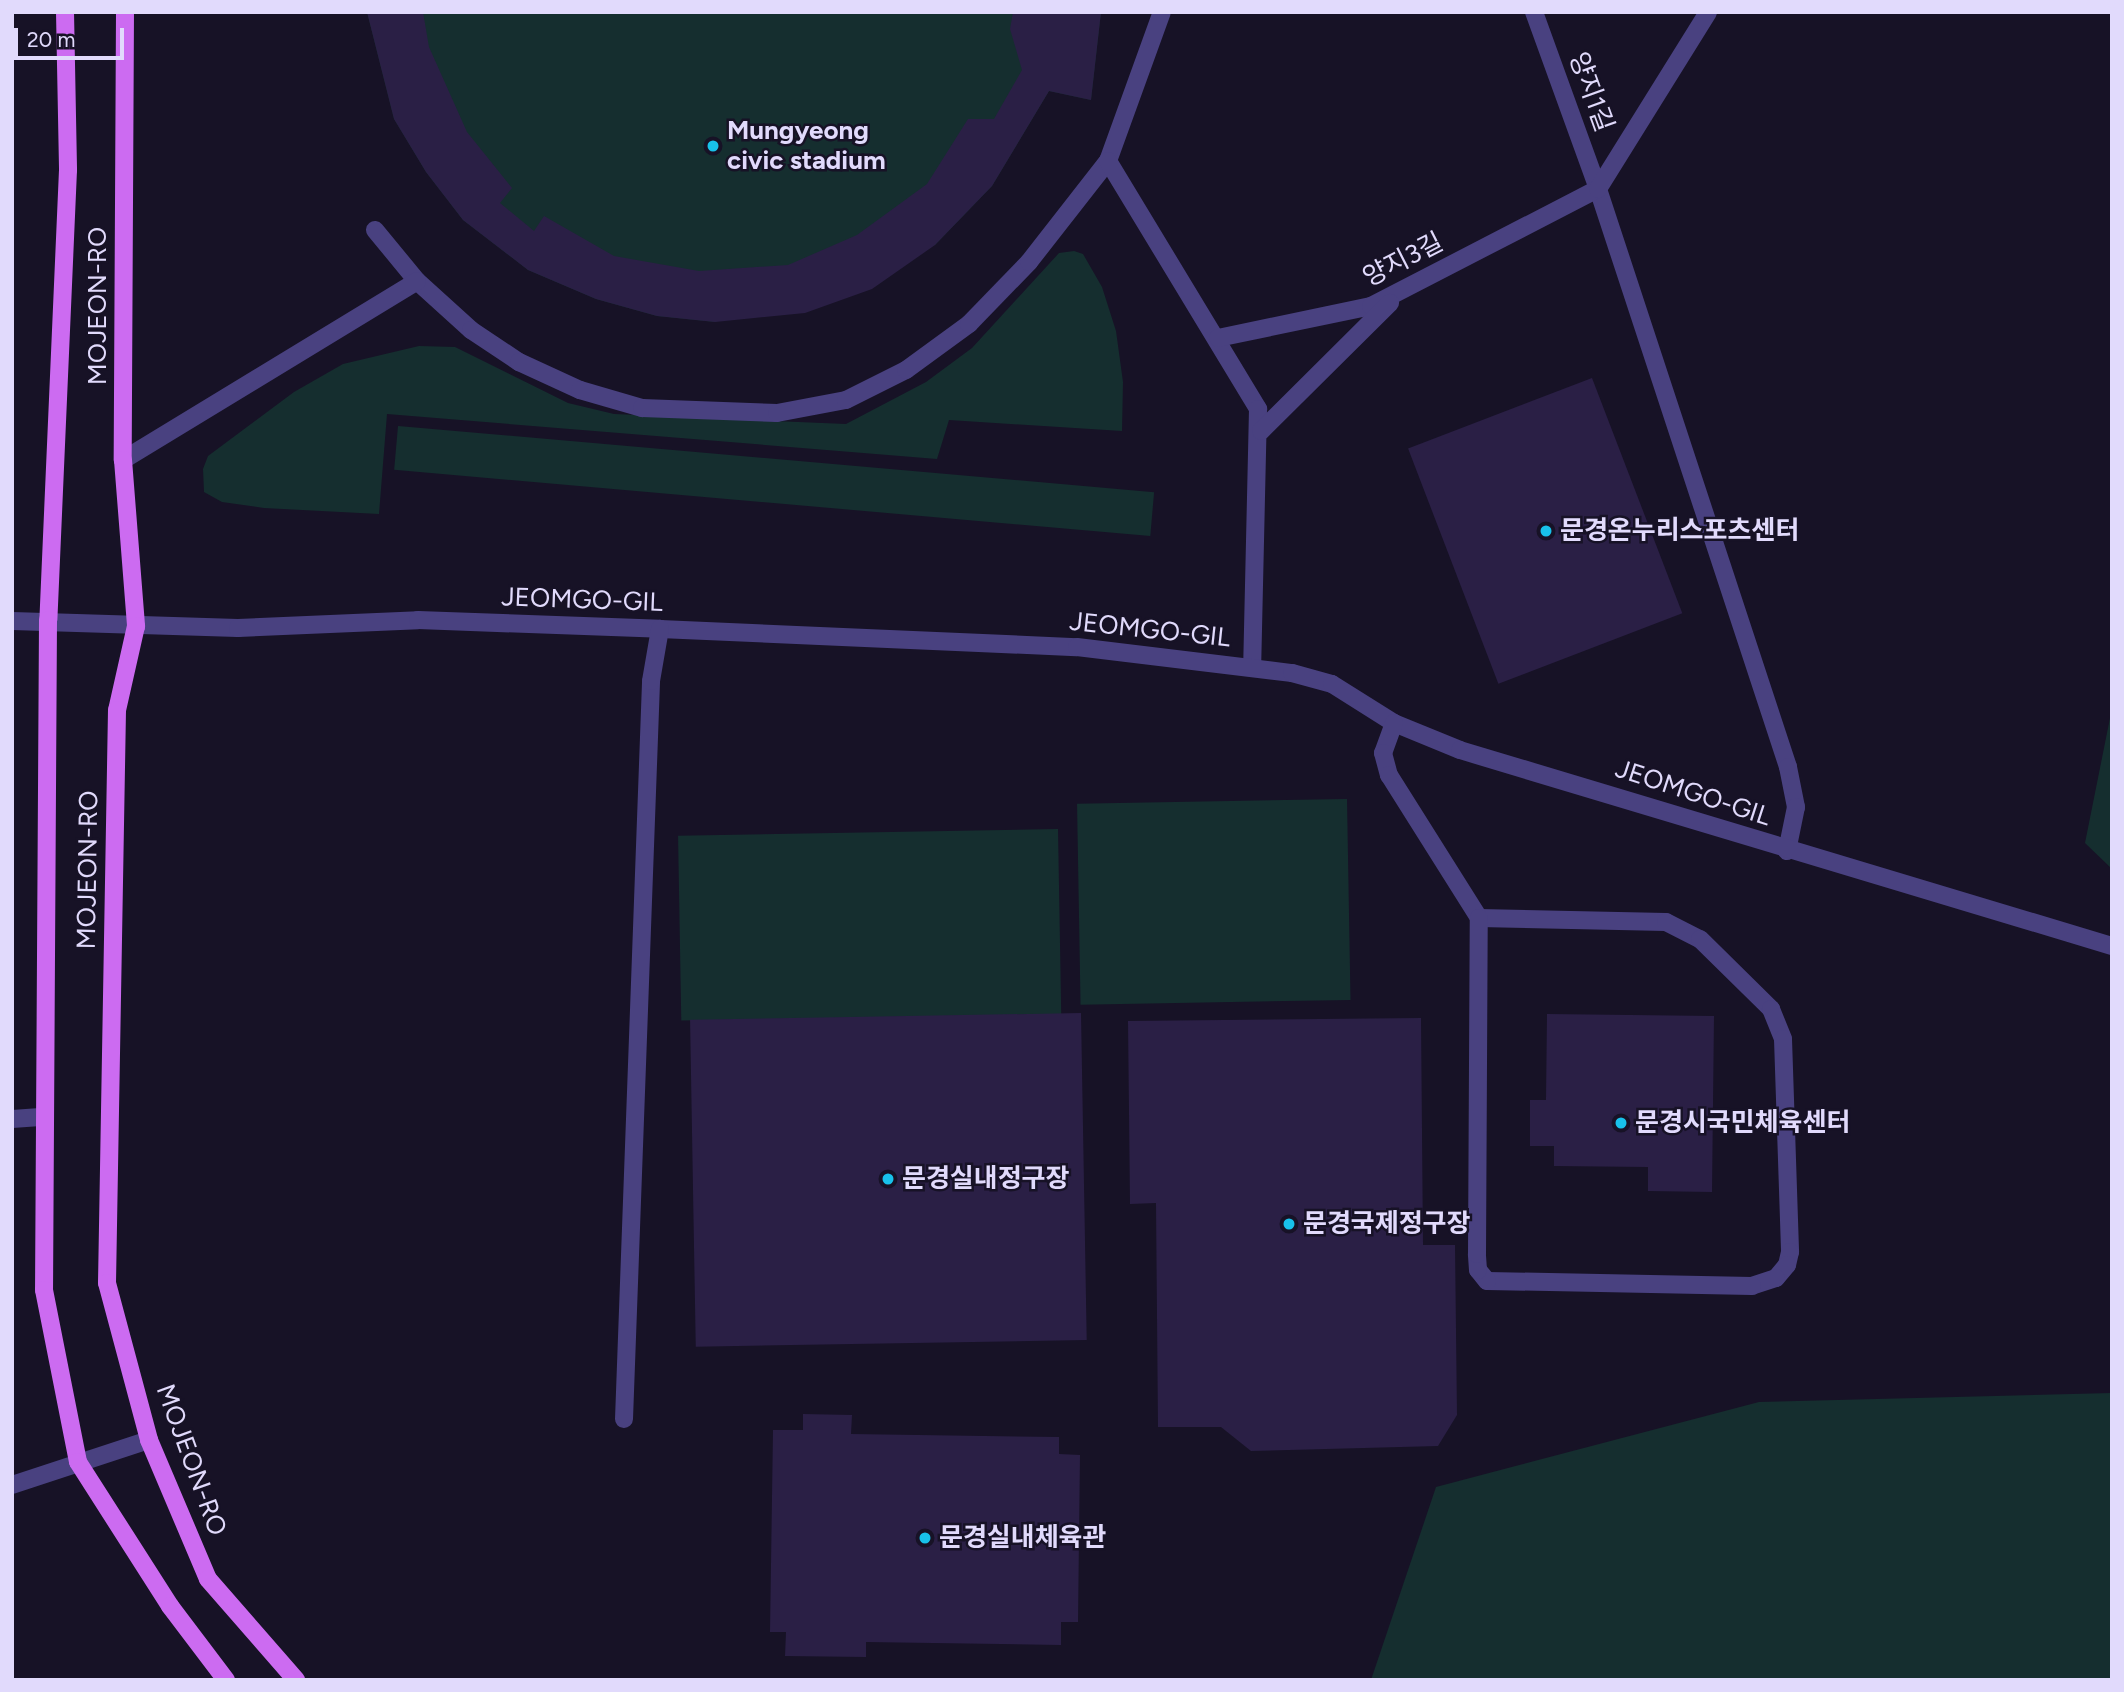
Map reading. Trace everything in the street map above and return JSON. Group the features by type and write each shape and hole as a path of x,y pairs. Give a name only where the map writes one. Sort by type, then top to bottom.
{"main road":[{"name":"MOJEON-RO","path":"65,12 68,170 48,620 44,1290 78,1462 170,1605 226,1680"},
{"name":"MOJEON-RO","path":"125,12 123,460 136,626 117,710 107,1283 149,1440 208,1579 296,1680"}],"street":[{"path":"375,230 417,281 471,330 519,362 580,390 642,408 777,413 846,400 906,370 970,324 1029,262 1108,161 1162,12"},
{"name":"양지1길","path":"1534,12 1598,189 1788,767 1796,807 1787,852"},
{"path":"1598,189 1708,12"},
{"path":"1108,161 1218,338 1258,409 1261,431 1252,667"},
{"name":"양지3길","path":"1218,338 1359,310 1402,291 1598,189"},
{"path":"123,460 417,281"},
{"path":"1261,431 1402,291"},
{"name":"JEOMGO-GIL","path":"12,621 48,620 136,626 238,628 418,620 1077,647 1252,667 1332,684 1394,723 1460,750 1787,852 2112,946"},
{"path":"624,1419 651,681 660,629"},
{"path":"1394,723 1383,753 1389,775 1479,918 1478,1270 1487,1280 1752,1286 1776,1278 1787,1265 1790,1252 1783,1039 1772,1009 1700,939 1666,922 1479,918"},
{"path":"12,1119 44,1118"},
{"path":"12,1485 149,1440"}],"green space":[{"name":"Mungyeong civic stadium","path":"367,12 1101,12 1091,100 1049,91 992,186 935,245 715,322 657,316 596,299 528,270 463,220 426,172 394,119"},
{"path":"1074,251 1083,254 1102,287 1116,331 1123,382 1122,431 949,420 937,459 387,414 379,514 264,508 222,502 204,492 203,469 208,456 294,392 343,364 419,346 455,347 568,403 614,414 846,424 926,382 972,348 1059,253"},
{"path":"398,426 1154,492 1150,536 394,470"},
{"path":"2112,708 2112,869 2085,843"},
{"path":"1347,799 1351,1000 1081,1005 1077,804"},
{"path":"1058,829 1061,1014 681,1021 678,836"},
{"path":"2112,1393 2112,1680 1371,1680 1436,1487 1759,1402"}],"building":[{"path":"367,12 423,12 429,47 467,132 512,188 500,203 534,231 544,216 614,256 699,271 788,265 857,235 927,184 968,119 994,119 1022,70 1010,29 1013,12 1101,12 1091,100 1049,91 992,186 935,245 872,289 805,313 715,322 657,316 596,299 528,270 463,220 426,172 394,119"},
{"name":"문경온누리스포츠센터","path":"1592,378 1682,613 1498,684 1408,449"},
{"name":"문경실내정구장","path":"1081,1013 1087,1340 696,1347 690,1020"},
{"name":"문경시국민체육센터","path":"1547,1014 1714,1016 1712,1192 1648,1191 1648,1167 1554,1166 1554,1146 1530,1146 1530,1100 1546,1100"},
{"name":"문경국제정구장","path":"1421,1018 1423,1245 1455,1245 1457,1415 1438,1446 1251,1451 1221,1427 1158,1427 1156,1203 1130,1204 1128,1021"},
{"name":"문경실내체육관","path":"803,1414 852,1415 851,1434 1059,1437 1059,1454 1080,1455 1078,1622 1061,1622 1061,1645 866,1642 866,1657 785,1656 786,1632 770,1632 773,1430 803,1430"}],"place":[{"name":"Mungyeong civic stadium","path":"713,146"},
{"name":"문경온누리스포츠센터","path":"1546,531"},
{"name":"문경시국민체육센터","path":"1621,1123"},
{"name":"문경실내정구장","path":"888,1179"},
{"name":"문경국제정구장","path":"1289,1224"},
{"name":"문경실내체육관","path":"925,1538"}]}
